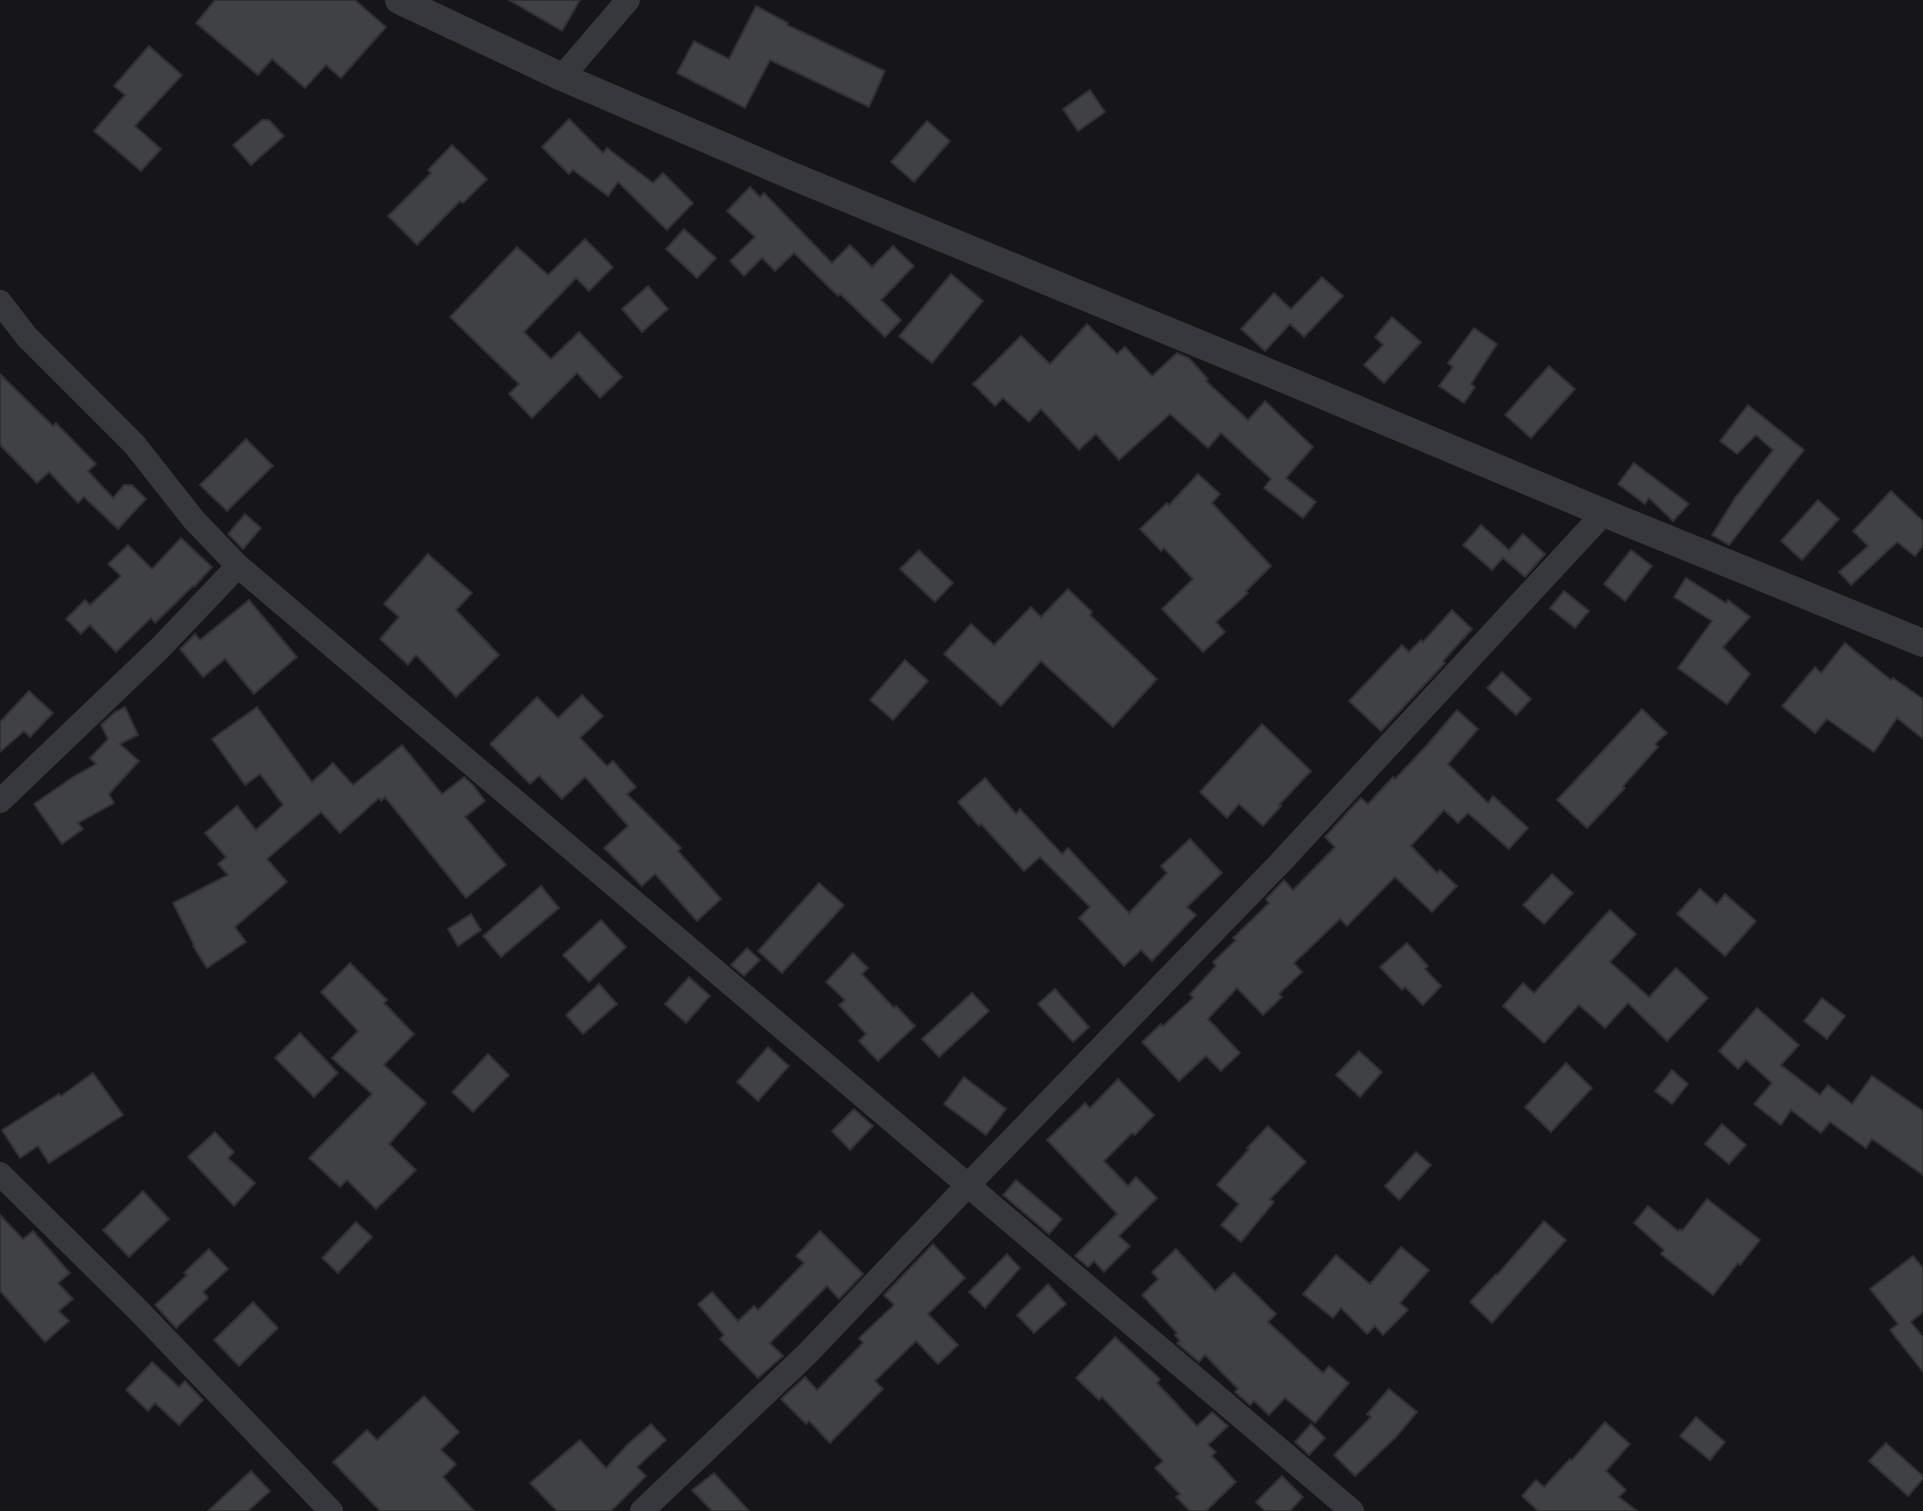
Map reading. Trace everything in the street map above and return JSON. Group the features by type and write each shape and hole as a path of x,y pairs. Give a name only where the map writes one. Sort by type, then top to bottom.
{"street":[{"path":"399,0 562,77 980,254 1923,643"},
{"path":"562,77 628,0"},
{"path":"0,302 27,337 134,444 194,520 238,566 1352,1511"},
{"path":"642,1511 807,1354 1280,863 1604,513"},
{"path":"0,801 160,648 238,566"},
{"path":"0,1174 138,1310 331,1511"}],"building":[{"path":"215,0 355,0 386,27 341,78 326,65 305,88 272,59 258,75 196,23"},
{"path":"509,0 580,0 562,31"},
{"path":"756,6 787,25 885,71 869,107 770,60 745,108 677,73 694,41 729,59"},
{"path":"149,46 182,75 135,126 161,149 141,171 94,131 125,95 114,86"},
{"path":"1090,90 1105,112 1078,131 1063,109"},
{"path":"569,119 603,153 607,148 653,183 663,173 693,203 667,230 618,182 608,196 573,170 569,174 542,147"},
{"path":"262,120 269,120 284,136 251,165 233,145"},
{"path":"927,121 950,141 914,182 891,162"},
{"path":"452,145 487,179 463,203 460,201 417,245 388,216 431,173 428,170"},
{"path":"750,187 760,197 764,193 832,263 850,245 872,267 893,246 914,266 881,300 901,320 885,337 794,253 775,271 762,258 744,276 730,261 755,237 727,211"},
{"path":"684,229 716,258 697,278 666,249"},
{"path":"585,239 613,267 589,291 576,278 524,332 551,359 579,332 622,377 600,398 577,373 532,418 509,394 519,384 450,317 517,247 548,275"},
{"path":"951,274 983,301 932,363 899,336"},
{"path":"1322,277 1343,296 1304,337 1290,324 1265,351 1241,329 1274,293 1291,309"},
{"path":"648,286 668,309 642,332 622,309"},
{"path":"1392,317 1421,342 1384,383 1364,365 1383,345 1375,337"},
{"path":"1087,324 1117,354 1125,347 1152,376 1177,353 1189,358 1208,379 1206,381 1248,420 1265,401 1313,447 1286,478 1316,502 1303,518 1264,488 1271,479 1221,433 1208,448 1170,414 1119,460 1096,434 1079,450 1041,409 1029,422 1003,398 995,406 973,384 1021,336 1050,364"},
{"path":"1474,328 1497,344 1471,384 1475,387 1464,403 1439,386 1453,367 1448,363"},
{"path":"1549,366 1575,389 1531,438 1505,415"},
{"path":"0,374 53,426 56,423 96,464 88,471 113,498 124,485 132,485 146,499 118,529 84,497 78,503 49,472 37,483 0,445"},
{"path":"1748,405 1804,450 1729,545 1712,535 1735,498 1773,450 1756,435 1737,454 1720,441"},
{"path":"246,439 273,466 227,511 200,485"},
{"path":"1634,463 1689,504 1673,521 1649,498 1645,504 1618,484"},
{"path":"1198,474 1220,494 1212,503 1271,566 1246,591 1248,593 1216,622 1225,632 1203,652 1162,609 1193,579 1164,548 1161,551 1140,529 1167,503 1169,505"},
{"path":"1891,491 1923,521 1923,546 1915,556 1897,542 1851,585 1839,572 1868,546 1853,531"},
{"path":"1818,500 1839,519 1802,560 1781,541"},
{"path":"245,514 261,528 243,549 228,534"},
{"path":"1481,525 1509,550 1523,534 1545,554 1525,577 1503,558 1492,570 1463,545"},
{"path":"181,538 212,567 155,623 151,618 116,652 90,625 81,634 66,619 85,600 90,605 121,576 108,564 128,545 152,569"},
{"path":"919,550 953,583 935,602 900,569"},
{"path":"1631,550 1652,566 1625,601 1604,584"},
{"path":"428,554 472,593 456,610 499,655 456,697 416,655 408,665 380,639 399,617 384,604"},
{"path":"1686,578 1726,603 1728,600 1750,617 1723,647 1750,674 1727,704 1678,668 1712,621 1674,597"},
{"path":"1068,589 1092,612 1090,615 1157,679 1113,727 1041,661 1001,706 944,654 971,624 994,645 1031,607 1041,617"},
{"path":"1564,591 1589,611 1575,628 1550,608"},
{"path":"249,600 297,657 254,694 225,659 203,677 180,649 195,634 200,640"},
{"path":"1452,610 1472,629 1443,661 1445,663 1381,731 1349,701 1402,645 1409,652 1421,640 1423,642"},
{"path":"1845,643 1891,680 1893,678 1923,699 1923,739 1897,718 1874,752 1827,719 1815,733 1782,706 1815,667 1821,673"},
{"path":"905,660 928,681 893,720 870,700"},
{"path":"1502,672 1531,699 1516,715 1487,688"},
{"path":"29,691 53,713 30,737 24,731 0,752 0,722"},
{"path":"582,695 603,716 580,738 607,766 613,761 636,787 627,794 681,848 678,851 721,899 697,921 655,874 642,886 604,848 628,826 585,777 562,799 539,776 530,784 490,744 537,697 558,718"},
{"path":"125,707 138,735 120,744 139,761 109,794 114,803 78,823 83,829 62,844 34,804 96,764 90,758 108,739 101,725"},
{"path":"257,707 312,782 333,763 353,785 402,745 442,794 464,777 485,801 465,817 506,865 466,898 385,797 381,801 379,798 340,833 321,812 267,859 287,882 235,927 246,942 207,968 173,903 228,875 218,864 226,857 205,833 237,806 256,830 283,805 260,774 245,785 212,739"},
{"path":"1642,709 1667,733 1655,744 1658,747 1623,786 1625,788 1587,828 1557,800"},
{"path":"1457,710 1478,729 1448,764 1488,803 1493,796 1528,828 1509,849 1468,813 1458,823 1444,810 1411,846 1437,873 1440,870 1457,886 1432,912 1395,877 1347,926 1340,919 1294,963 1302,972 1263,1015 1237,988 1208,1019 1240,1053 1221,1071 1206,1056 1179,1081 1142,1042 1193,998 1190,994 1216,966 1213,962 1269,903 1266,899 1284,880 1293,890 1335,847 1325,837 1354,805 1361,798 1368,804 1393,777 1395,779"},
{"path":"1262,724 1311,771 1263,826 1239,804 1227,818 1200,792"},
{"path":"985,778 1016,814 1020,809 1062,854 1068,848 1129,913 1167,873 1161,866 1190,839 1222,873 1187,907 1196,915 1152,961 1141,950 1124,966 1079,918 1090,907 1040,857 1024,871 958,802"},
{"path":"1552,874 1573,893 1544,924 1523,905"},
{"path":"819,883 844,905 782,973 758,951"},
{"path":"541,886 559,908 501,957 483,936"},
{"path":"1700,889 1717,904 1725,894 1756,921 1725,956 1677,914"},
{"path":"1610,910 1636,934 1610,962 1649,997 1676,968 1708,998 1667,1041 1628,1003 1605,1028 1579,1005 1544,1043 1503,1006 1523,983 1534,993"},
{"path":"471,914 481,930 458,946 448,929"},
{"path":"601,920 626,947 589,982 563,955"},
{"path":"1407,943 1441,986 1423,1005 1405,987 1402,990 1380,967"},
{"path":"747,948 760,960 744,976 731,965"},
{"path":"853,953 868,968 862,974 915,1026 878,1061 859,1041 866,1034 839,1005 845,1000 826,982"},
{"path":"350,963 387,1000 384,1003 414,1034 384,1065 426,1103 389,1144 416,1170 376,1209 347,1180 340,1187 309,1158 372,1094 332,1058 358,1031 321,992"},
{"path":"689,977 710,996 686,1023 665,1004"},
{"path":"599,984 617,1004 583,1034 566,1015"},
{"path":"1055,989 1089,1027 1073,1042 1038,1004"},
{"path":"972,993 989,1011 939,1057 922,1039"},
{"path":"1822,998 1845,1016 1827,1039 1804,1021"},
{"path":"1757,1008 1799,1045 1781,1065 1820,1095 1828,1085 1852,1104 1872,1076 1923,1111 1923,1175 1872,1139 1866,1148 1830,1122 1821,1133 1791,1110 1781,1125 1754,1104 1772,1083 1746,1060 1738,1069 1719,1051"},
{"path":"300,1033 338,1073 314,1097 275,1058"},
{"path":"768,1047 789,1066 758,1101 737,1082"},
{"path":"1359,1051 1382,1072 1360,1097 1336,1075"},
{"path":"488,1054 509,1075 473,1112 452,1092"},
{"path":"1566,1063 1592,1088 1551,1132 1525,1107"},
{"path":"1672,1070 1688,1084 1672,1104 1655,1091"},
{"path":"93,1073 123,1115 49,1163 38,1146 20,1158 2,1130 59,1094 61,1096"},
{"path":"964,1077 1006,1109 986,1135 944,1104"},
{"path":"1118,1079 1154,1115 1104,1161 1128,1186 1136,1177 1157,1198 1119,1236 1130,1246 1104,1272 1094,1261 1088,1267 1075,1256 1117,1214 1047,1140 1085,1103 1090,1108"},
{"path":"854,1109 873,1126 850,1150 832,1131"},
{"path":"1722,1124 1746,1145 1729,1164 1705,1144"},
{"path":"1268,1126 1306,1162 1270,1199 1274,1202 1241,1242 1221,1225 1239,1204 1217,1185"},
{"path":"215,1132 234,1152 228,1158 255,1183 234,1206 188,1157"},
{"path":"1416,1152 1431,1165 1399,1200 1385,1186"},
{"path":"1016,1180 1062,1219 1049,1234 1003,1195"},
{"path":"143,1191 169,1219 129,1257 103,1230"},
{"path":"1707,1199 1760,1240 1713,1295 1661,1254 1664,1250 1634,1223 1648,1206 1682,1231"},
{"path":"0,1215 23,1239 33,1231 70,1273 58,1283 73,1299 59,1311 69,1321 45,1342 0,1291"},
{"path":"1544,1221 1566,1240 1492,1323 1470,1302"},
{"path":"356,1222 372,1237 338,1273 322,1258"},
{"path":"820,1231 863,1274 839,1299 827,1286 770,1343 783,1356 758,1378 720,1339 724,1335 698,1304 712,1292 738,1321 754,1306 758,1310 804,1263 796,1256"},
{"path":"933,1244 965,1278 928,1314 958,1345 938,1364 916,1341 875,1381 883,1389 830,1443 781,1399 805,1377 817,1390 863,1343 859,1338 894,1305 884,1295"},
{"path":"1401,1247 1429,1270 1400,1303 1408,1310 1383,1335 1375,1326 1367,1334 1341,1308 1333,1318 1303,1294 1336,1255 1370,1284"},
{"path":"209,1249 228,1269 203,1292 208,1298 176,1328 155,1305"},
{"path":"1176,1249 1215,1291 1234,1273 1276,1314 1268,1322 1323,1373 1329,1366 1349,1383 1315,1423 1285,1398 1269,1415 1254,1401 1250,1405 1235,1392 1238,1389 1205,1355 1199,1362 1177,1343 1180,1341 1175,1335 1177,1333 1142,1295 1158,1279 1152,1272"},
{"path":"1007,1254 1020,1268 985,1308 969,1292"},
{"path":"1913,1256 1923,1268 1923,1312 1911,1322 1923,1337 1923,1372 1890,1330 1898,1324 1870,1289"},
{"path":"1048,1284 1066,1304 1034,1333 1017,1315"},
{"path":"253,1302 278,1328 239,1366 214,1340"},
{"path":"1115,1337 1160,1379 1157,1383 1197,1426 1212,1412 1228,1426 1208,1445 1216,1452 1212,1456 1236,1482 1206,1511 1190,1511 1176,1497 1180,1494 1155,1468 1163,1461 1102,1397 1099,1400 1076,1378"},
{"path":"152,1362 179,1387 185,1381 203,1400 179,1425 155,1403 148,1411 126,1390"},
{"path":"1389,1389 1417,1412 1355,1476 1334,1455 1371,1417 1367,1414"},
{"path":"424,1396 459,1432 441,1450 456,1464 443,1477 474,1511 380,1511 333,1462 367,1430 377,1440"},
{"path":"1696,1417 1725,1442 1710,1460 1680,1436"},
{"path":"1605,1422 1630,1444 1606,1471 1626,1490 1619,1497 1637,1511 1538,1511 1522,1496 1536,1480 1544,1487"},
{"path":"651,1424 666,1440 637,1467 646,1476 611,1511 557,1511 530,1483 580,1440 606,1468"},
{"path":"1311,1424 1325,1438 1309,1455 1295,1442"},
{"path":"1886,1443 1923,1476 1908,1496 1869,1461"},
{"path":"251,1471 270,1491 248,1511 208,1511"},
{"path":"714,1473 749,1511 712,1511 692,1490"},
{"path":"1282,1476 1303,1497 1290,1511 1265,1511 1256,1502"}]}
